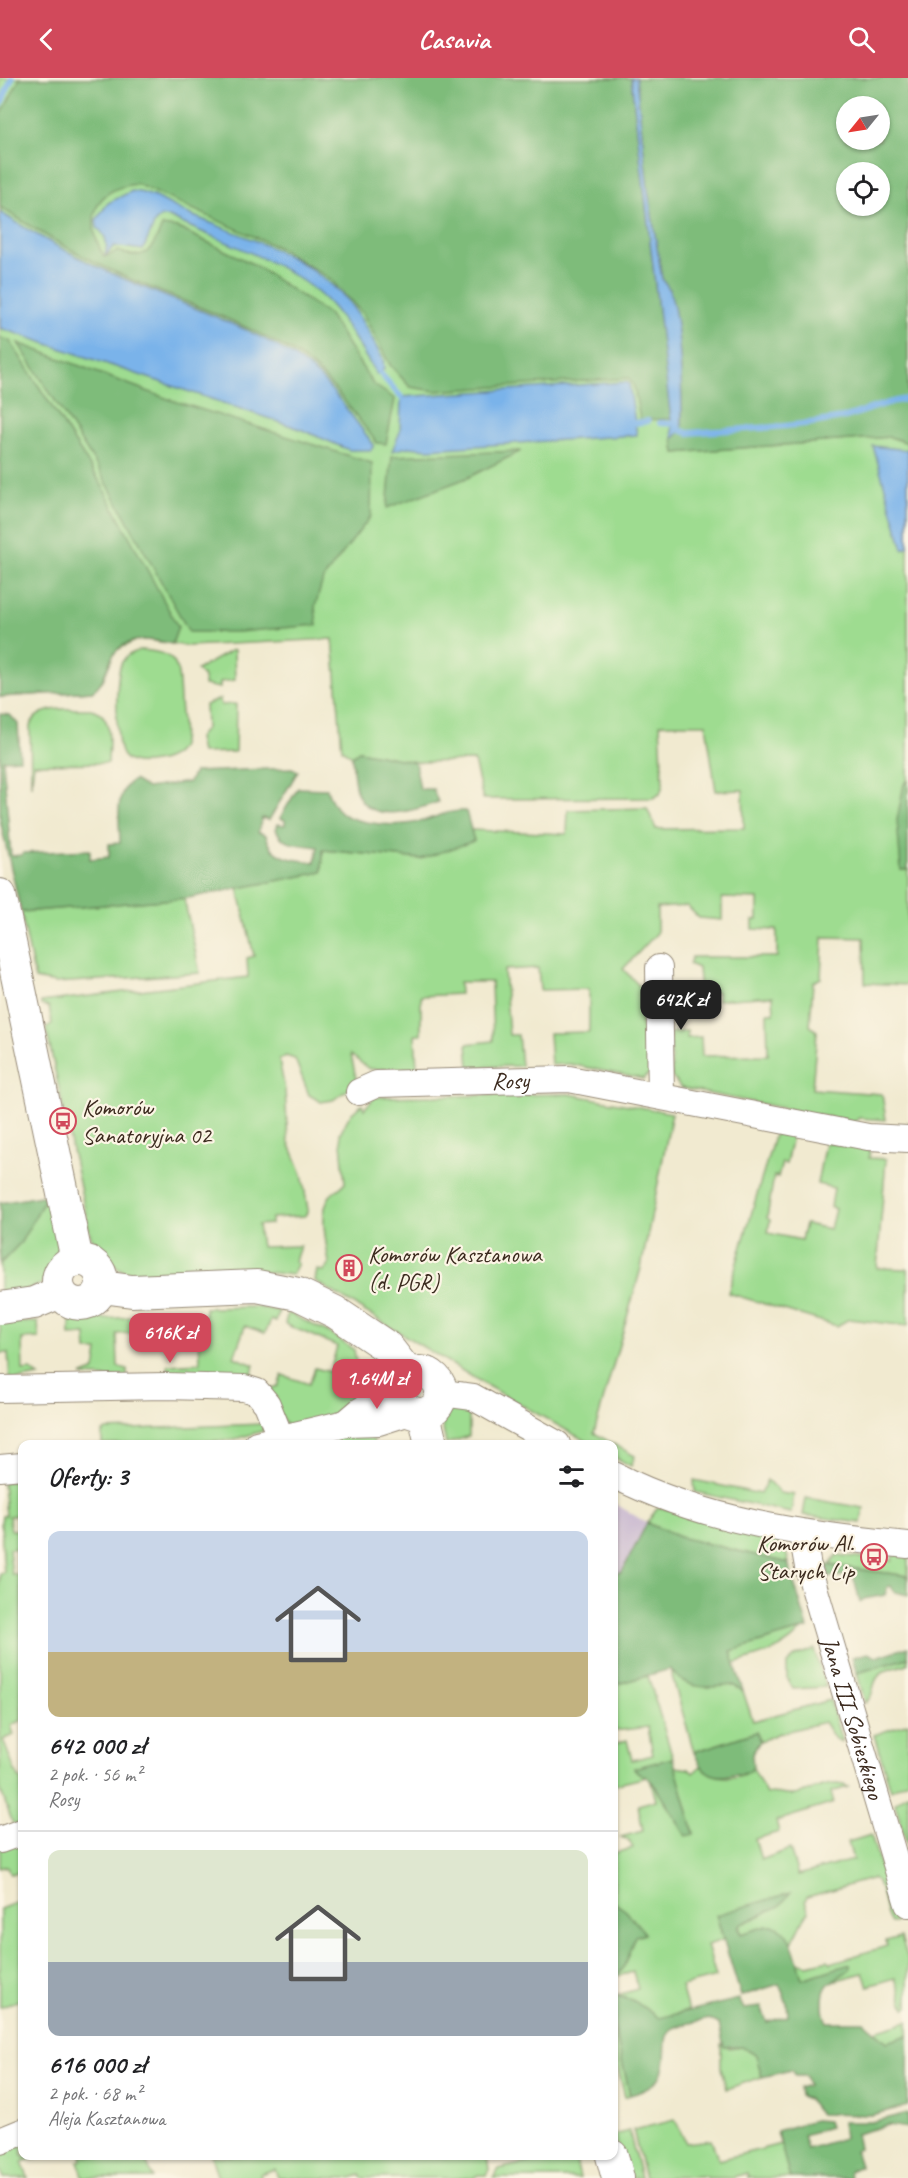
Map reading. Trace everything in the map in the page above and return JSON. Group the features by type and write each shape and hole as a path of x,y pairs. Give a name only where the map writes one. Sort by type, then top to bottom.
{"street":[{"path":"0,895 77,1260"},
{"path":"658,968 661,1096"},
{"name":"Rosy","path":"359,1092 377,1084 569,1079 868,1137 908,1139"},
{"path":"77,1260 85,1260 99,1270 102,1287 95,1298 83,1304 70,1301 60,1292 60,1272 64,1266 77,1260"},
{"path":"102,1287 132,1291 257,1286 291,1292 316,1301 387,1347 417,1396 430,1440"},
{"path":"0,1308 34,1303 60,1292"},
{"path":"0,1389 185,1386 244,1388 257,1392 267,1404 269,1440"},
{"path":"277,1440 345,1423 360,1411 417,1396 473,1397 550,1440"},
{"path":"0,1468 18,1466"},
{"path":"618,1477 688,1508 727,1518 801,1533 908,1545"},
{"name":"Jana III Sobieskiego","path":"801,1533 808,1567 908,1904"},
{"path":"0,1840 18,1833"},
{"path":"0,2140 18,2133"},
{"path":"613,2160 618,2178"}],"shaded area":[{"path":"618,1505 647,1523 622,1572 618,1573"}],"green space":[{"path":"0,78 631,78 675,453 890,437 908,443 908,780 904,784 901,870 908,870 908,985 865,983 864,938 823,937 821,978 813,982 810,1026 817,1031 812,1089 882,1094 886,1120 859,1118 854,1122 681,1088 672,1077 670,1033 687,1031 687,1038 701,1037 702,1056 768,1055 767,1013 774,1013 773,996 718,1000 717,992 700,992 698,968 689,964 692,957 777,957 777,930 753,929 753,920 758,919 758,899 722,898 722,920 699,918 687,906 657,908 657,933 623,969 649,996 650,1073 643,1079 570,1064 551,1065 549,1033 589,1032 589,989 540,990 538,968 504,970 509,1035 518,1035 521,1066 469,1067 467,1044 493,1041 491,982 459,982 460,994 421,996 421,1035 415,1035 417,1068 369,1069 351,1055 357,1083 333,1100 321,1102 309,1095 295,1059 286,1056 279,1060 285,1090 288,1140 302,1174 308,1210 305,1216 271,1218 271,1224 258,1225 261,1247 300,1246 295,1261 298,1263 292,1275 248,1270 133,1275 113,1264 102,1253 90,1234 46,1028 52,1024 49,1007 41,1005 41,1002 248,977 247,958 254,956 238,888 322,872 323,850 421,859 474,840 470,830 567,834 568,810 647,808 656,829 744,828 743,790 716,791 706,724 660,724 663,785 660,794 653,798 483,799 474,761 415,762 359,751 352,756 342,749 333,639 188,646 139,639 115,651 103,680 92,691 0,697"},
{"path":"20,78 631,78 671,419 640,420 634,387 629,378 435,391 410,387 390,365 363,314 329,278 279,248 137,184 110,192 101,200 94,219 98,244 104,257 118,251 135,255 147,252 155,242 162,226 178,228 253,264 329,315 373,384 395,399 386,444 377,443 329,383 294,353 245,327 99,264 58,243 0,207 0,117"},
{"path":"636,78 908,78 908,443 890,437 675,453 673,438 682,430 680,350 674,306 669,289 662,279 648,190"},
{"path":"0,338 10,341 100,482 178,627 172,644 144,640 127,643 120,648 114,655 101,682 92,691 0,697"},
{"path":"18,343 171,400 372,463 371,516 323,579 315,607 317,625 238,632 189,632 100,471"},
{"path":"521,451 467,478 387,508 392,456"},
{"path":"140,650 163,654 170,657 174,663 179,678 183,734 182,743 172,756 148,763 131,762 125,759 118,739 117,710 120,669 127,656"},
{"path":"234,650 235,680 220,682 220,688 204,685 204,678 197,670"},
{"path":"220,699 221,705 236,704 235,752 201,753 198,738 206,728 205,705"},
{"path":"56,709 91,709 99,712 107,724 109,731 108,763 34,764 31,786 30,726 34,719 40,714"},
{"path":"0,714 10,715 18,724 20,759 3,760 11,856 23,853 90,850 90,859 109,857 109,844 120,843 120,799 127,785 134,780 147,788 189,782 194,772 292,768 298,771 269,820 262,818 258,832 266,835 273,849 284,857 315,862 318,847 288,842 279,835 276,829 278,824 285,825 285,820 280,818 298,788 327,789 333,803 341,813 374,823 396,825 426,820 451,812 466,811 474,841 421,859 323,850 322,872 188,898 21,912 0,820"},
{"path":"359,751 415,762 420,789 433,789 438,802 404,812 380,812 370,808 361,801 354,781 352,756"},
{"path":"908,780 908,870 901,870 897,820 904,784"},
{"path":"184,898 200,973 56,983 35,979 21,912"},
{"path":"569,1094 672,1113 641,1268 594,1433 607,1440 584,1440 484,1384 315,1281 317,1270 324,1271 329,1264 324,1229 326,1203 330,1196 345,1183 340,1133 350,1115 362,1104 364,1109 375,1097"},
{"path":"775,1133 792,1136 786,1164 782,1163 778,1177 774,1176 767,1218 770,1220 768,1233 801,1240 805,1224 830,1229 835,1209 831,1207 834,1188 817,1184 825,1142 870,1150 869,1158 886,1159 877,1268 908,1269 908,1326 849,1319 837,1326 728,1293"},
{"path":"47,1195 61,1250 42,1284 0,1299 0,1264 21,1242"},
{"path":"47,1195 21,1242 0,1264 0,1203"},
{"path":"257,1307 279,1311 276,1322 271,1320 265,1333 245,1326 234,1357 254,1365 250,1380 169,1378 168,1365 200,1363 199,1334 204,1334 205,1308"},
{"path":"102,1312 103,1319 132,1317 132,1333 117,1334 118,1367 127,1370 127,1379 81,1376 95,1370 98,1351 87,1351 86,1335 70,1336 70,1319 91,1318"},
{"path":"288,1313 328,1332 354,1350 363,1403 333,1418 288,1429 267,1390 278,1386 282,1375 309,1384 315,1368 330,1372 337,1346 287,1325 285,1323"},
{"path":"38,1322 39,1338 22,1339 23,1371 30,1370 39,1376 10,1381 8,1353 0,1353 0,1323"},
{"path":"453,1407 469,1407 469,1436 458,1440 445,1440 441,1419"},
{"path":"263,1424 266,1430 226,1440 102,1440 102,1433 106,1430"},
{"path":"351,1431 372,1432 377,1437 373,1440 323,1440"},
{"path":"618,1446 635,1456 631,1466 618,1459"},
{"path":"694,1480 760,1494 767,1480 780,1493 794,1495 791,1513 695,1492"},
{"path":"15,1481 18,1515 9,1516 11,1530 18,1530 18,1548 9,1549 12,1575 18,1575 18,1722 11,1725 14,1735 3,1740 18,1776 18,1824 13,1824 0,1788 0,1573 4,1572 1,1523 2,1516 6,1515 3,1482"},
{"path":"806,1498 864,1508 861,1523 803,1515"},
{"path":"658,1507 780,1538 778,1545 786,1552 789,1563 679,1537 647,1523"},
{"path":"647,1523 679,1537 788,1563 808,1628 731,1651 743,1691 733,1685 707,1687 691,1685 676,1676 670,1669 618,1684 618,1573 622,1572"},
{"path":"893,1554 908,1555 908,1576 830,1565 837,1555 892,1561"},
{"path":"826,1565 908,1576 908,1595 895,1592 891,1586 887,1587 885,1595 864,1599 860,1602 853,1575 829,1577"},
{"path":"801,1630 779,1648 734,1664 731,1651"},
{"path":"908,1647 908,1658 857,1673 852,1657 868,1653 876,1657"},
{"path":"814,1649 826,1687 793,1689 787,1678 787,1664 796,1656"},
{"path":"908,1658 908,1664 883,1672 877,1678 870,1697 865,1703 857,1673"},
{"path":"670,1669 672,1673 738,1687 743,1691 753,1721 830,1700 842,1742 835,1739 824,1722 780,1733 760,1741 756,1732 694,1752"},
{"path":"648,1676 673,1758 635,1768 647,1777 618,1784 618,1743 627,1740 632,1760 653,1755 648,1727 618,1731 618,1684"},
{"path":"908,1723 908,1781 891,1790 874,1735"},
{"path":"756,1732 760,1741 752,1754 753,1768 745,1773 723,1776 712,1774 703,1768 694,1752"},
{"path":"673,1758 694,1834 686,1836 652,1782 634,1768"},
{"path":"701,1766 712,1774 734,1777 753,1768 766,1794 794,1795 831,1784 848,1787 831,1792 834,1803 776,1821 779,1832 755,1839 761,1860 790,1849 798,1875 853,1860 848,1842 871,1835 897,1921 891,1923 888,1918 880,1888 874,1878 807,1897 805,1901 809,1912 790,1943 786,1933 767,1926 741,1934 739,1925 764,1914 717,1916 723,1940 707,1945 716,1977 681,1986 688,2011 659,2018 634,2001 618,1995 638,1989 633,1972 618,1976 618,1973 635,1935 644,1933 618,1905 618,1852 633,1848 629,1841 621,1837 643,1831 638,1805 656,1800 650,1779 686,1835 694,1833 675,1767 689,1769 693,1773"},
{"path":"908,1793 908,1848 895,1803"},
{"path":"18,1844 18,1872 10,1874 7,1866 0,1868 0,1848"},
{"path":"790,1893 780,1906 739,1925 738,1929 741,1934 769,1926 783,1931 792,1945 802,1979 850,1964 850,1969 825,1989 823,2005 827,2022 864,2022 887,2042 908,2035 908,2106 871,2115 819,2114 808,2099 800,2096 799,2088 808,2085 806,2076 795,2076 791,2070 762,2077 756,2055 742,2047 724,2047 719,2024 709,2019 672,2029 666,2042 663,2071 647,2089 630,2095 618,2043 618,1996 634,2001 659,2018 739,1999 744,2009 761,2007 767,2022 788,2016 787,2003 779,1984 741,1996 716,1915"},
{"path":"18,1902 18,2001 0,2008 0,1909"},
{"path":"618,1905 645,1933 635,1936 623,1969 618,1974"},
{"path":"901,1937 908,1959 908,2007 905,2008 895,1978 868,1986 863,1973 829,1982 846,1972 850,1965 802,1979 797,1962 808,1965 828,1960 831,1963 887,1946 886,1941"},
{"path":"908,2021 908,2035 887,2042 875,2031"},
{"path":"618,2044 630,2095 625,2097 618,2069"},
{"path":"721,2044 730,2049 742,2047 756,2055 762,2077 726,2089 721,2068"},
{"path":"908,2113 908,2128 888,2125 856,2134 859,2148 855,2151 860,2166 849,2171 850,2178 790,2178 777,2131 814,2120 828,2121 830,2127 803,2135 807,2149 844,2138 842,2122 871,2122"},
{"path":"675,2120 686,2143 711,2140 719,2160 781,2144 790,2178 748,2178 747,2173 730,2178 706,2178 706,2176 645,2178 633,2130"},
{"path":"629,2131 641,2178 626,2178 618,2147 618,2134"},
{"path":"18,2142 18,2160 28,2160 22,2162 28,2178 3,2178 0,2170 0,2149"},
{"path":"146,2160 153,2178 84,2178 78,2161"},
{"path":"212,2160 487,2160 490,2168 486,2175 473,2178 362,2178 361,2175 351,2178 278,2178 275,2169 260,2174 261,2178 218,2178"},
{"path":"537,2160 576,2160 580,2178 493,2178 499,2169"}],"water":[{"path":"631,78 636,78 648,190 662,279 669,289 677,327 682,430 673,438"},
{"path":"132,191 155,197 191,215 274,249 313,271 347,300 362,321 383,359 384,369 377,375 334,309 300,279 257,256 169,217 161,217 155,222 143,250 114,246 105,256 106,240 97,228 96,220 108,203"},
{"path":"0,212 92,264 257,335 296,358 313,371 337,397 374,445 371,450 349,450 300,429 0,328"},
{"path":"629,383 637,435 429,449 408,447 392,451 400,432 401,397"},
{"path":"873,446 908,450 908,547 903,549"}],"waterway":[{"path":"0,106 12,78"},
{"path":"380,373 401,397"},
{"path":"677,425 680,430 688,433 803,424 841,418 908,399"},
{"path":"635,423 648,421"},
{"path":"660,423 677,424"}],"place":[{"name":"Komorów Sanatoryjna 02","path":"63,1121"},
{"name":"Komorów Kasztanowa (d. PGR)","path":"349,1268"},
{"name":"Komorów Al. Starych Lip","path":"874,1557"}]}
